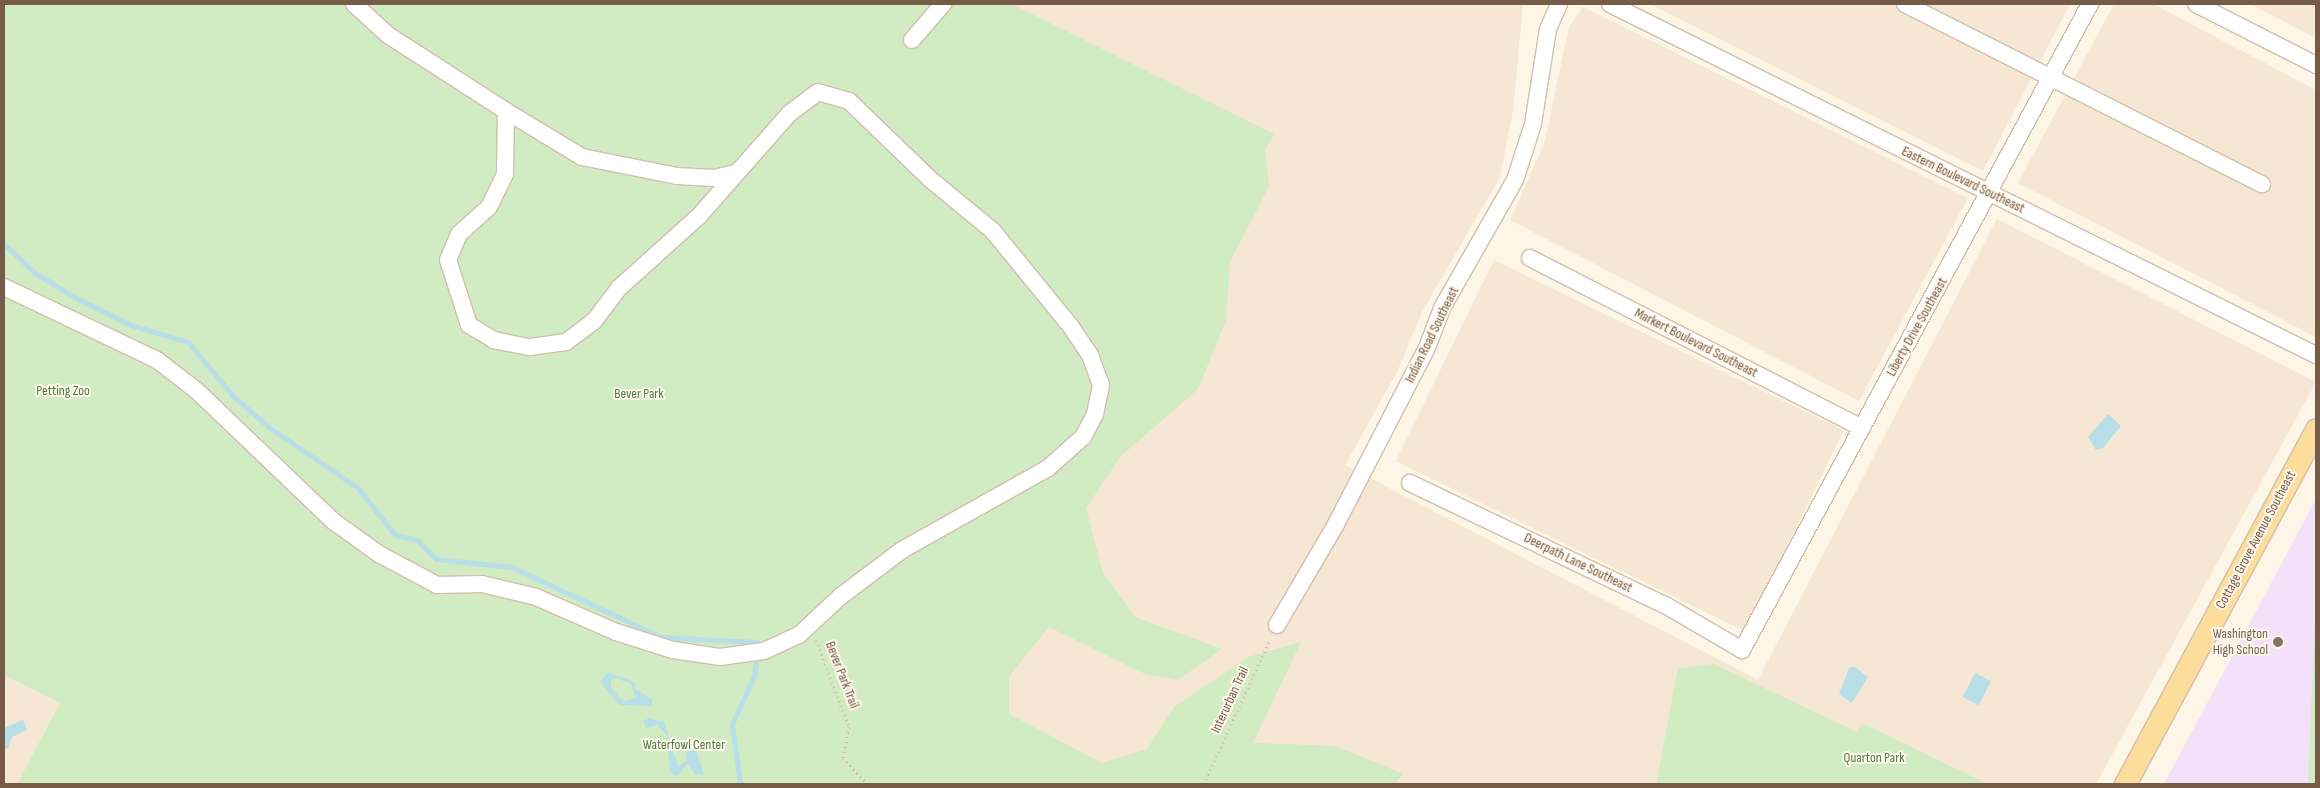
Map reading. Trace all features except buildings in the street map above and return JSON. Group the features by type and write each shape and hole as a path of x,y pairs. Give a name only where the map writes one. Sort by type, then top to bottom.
{"main road":[{"name":"Cottage Grove Avenue Southeast","path":"2125,784 2316,429"}],"street":[{"path":"354,4 388,35 506,111 582,157 677,176 714,178 736,173"},
{"path":"912,40 943,4"},
{"name":"Indian Road Southeast","path":"1277,625 1335,526 1427,348 1442,308 1515,180 1534,124 1548,29 1559,4"},
{"name":"Eastern Boulevard Southeast","path":"1610,4 2316,355"},
{"path":"1905,4 2262,184"},
{"name":"Liberty Drive Southeast","path":"1742,650 1990,193 2090,4"},
{"path":"2196,4 2316,65"},
{"path":"4,287 157,360 196,390 333,521 380,554 437,584 482,584 536,597 616,632 673,650 720,657 764,651 808,626 902,550 1048,468 1083,437 1095,414 1101,385 1090,355 1072,328 993,232 930,179 849,101 818,92 789,114 764,147 736,173 699,216 619,288 594,321 566,342 529,347 494,340 469,325 448,260 459,234 489,207 505,174 506,111"},
{"name":"Markert Boulevard Southeast","path":"1530,258 1862,428"},
{"name":"Deerpath Lane Southeast","path":"1410,483 1665,605 1742,650"}],"path":[{"name":"Interurban Trail","path":"1204,784 1277,625"},
{"name":"Bever Park Trail","path":"808,626 828,664 849,727 843,758 867,784"}],"shaded area":[{"path":"1012,4 1523,4 1513,111 1500,177 1422,312 1398,370 1345,465 1758,680 1997,219 2316,382 2096,784 1988,784 1862,723 1828,784 1108,784 966,713 1274,134"},
{"path":"1650,4 2070,4 1983,171"},
{"path":"2114,4 2153,4 2316,90 2316,337 2018,183"},
{"path":"2250,4 2316,4 2316,38"},
{"path":"1583,7 1968,198 1859,401 1510,220 1544,144 1569,27"},
{"path":"1494,260 1844,431 1745,632 1396,461"},
{"name":"Washington High School","path":"2316,499 2316,784 2164,784"},
{"path":"4,675 60,703 17,784 4,784"}],"green space":[{"name":"Bever Park","path":"4,4 1012,4 1274,134 1265,151 1269,186 1230,262 1226,320 1198,389 1121,456 1086,508 1103,573 1135,617 1222,649 1178,680 1147,675 1049,627 1009,676 1009,714 1102,763 1147,749 1174,707 1248,657 1301,642 1253,743 1336,746 1403,774 1394,784 17,784 60,703 4,675"},
{"path":"2316,603 2316,784 2308,784"},
{"name":"Quarton Park","path":"1714,664 1857,732 1862,723 1988,784 1656,784 1678,668"}],"water":[{"path":"2108,414 2121,426 2103,448 2096,450 2088,437"},
{"path":"1855,667 1868,677 1852,703 1839,694 1849,668"},
{"path":"608,672 635,682 635,689 652,699 652,706 619,705 600,682","holes":["616,678 631,684 636,698 626,701 619,697 611,687 611,680"]},
{"path":"1975,673 1991,681 1979,705 1963,697"},
{"path":"649,718 664,722 678,766 687,761 685,738 692,739 704,774 696,775 687,764 677,776 670,772 667,735 657,725 646,728 643,721"},
{"path":"23,720 27,730 12,737 8,749 4,748 4,728"}],"waterway":[{"path":"4,244 35,273 78,299 131,325 188,342 233,396 270,428 358,488 395,535 417,540 436,559 512,567 661,637 757,642 755,674 732,724 740,784"}],"place":[{"name":"Washington High School","path":"2278,642"}],"park label":[{"name":"Petting Zoo","path":"63,391"},
{"name":"Waterfowl Center","path":"684,745"}]}
